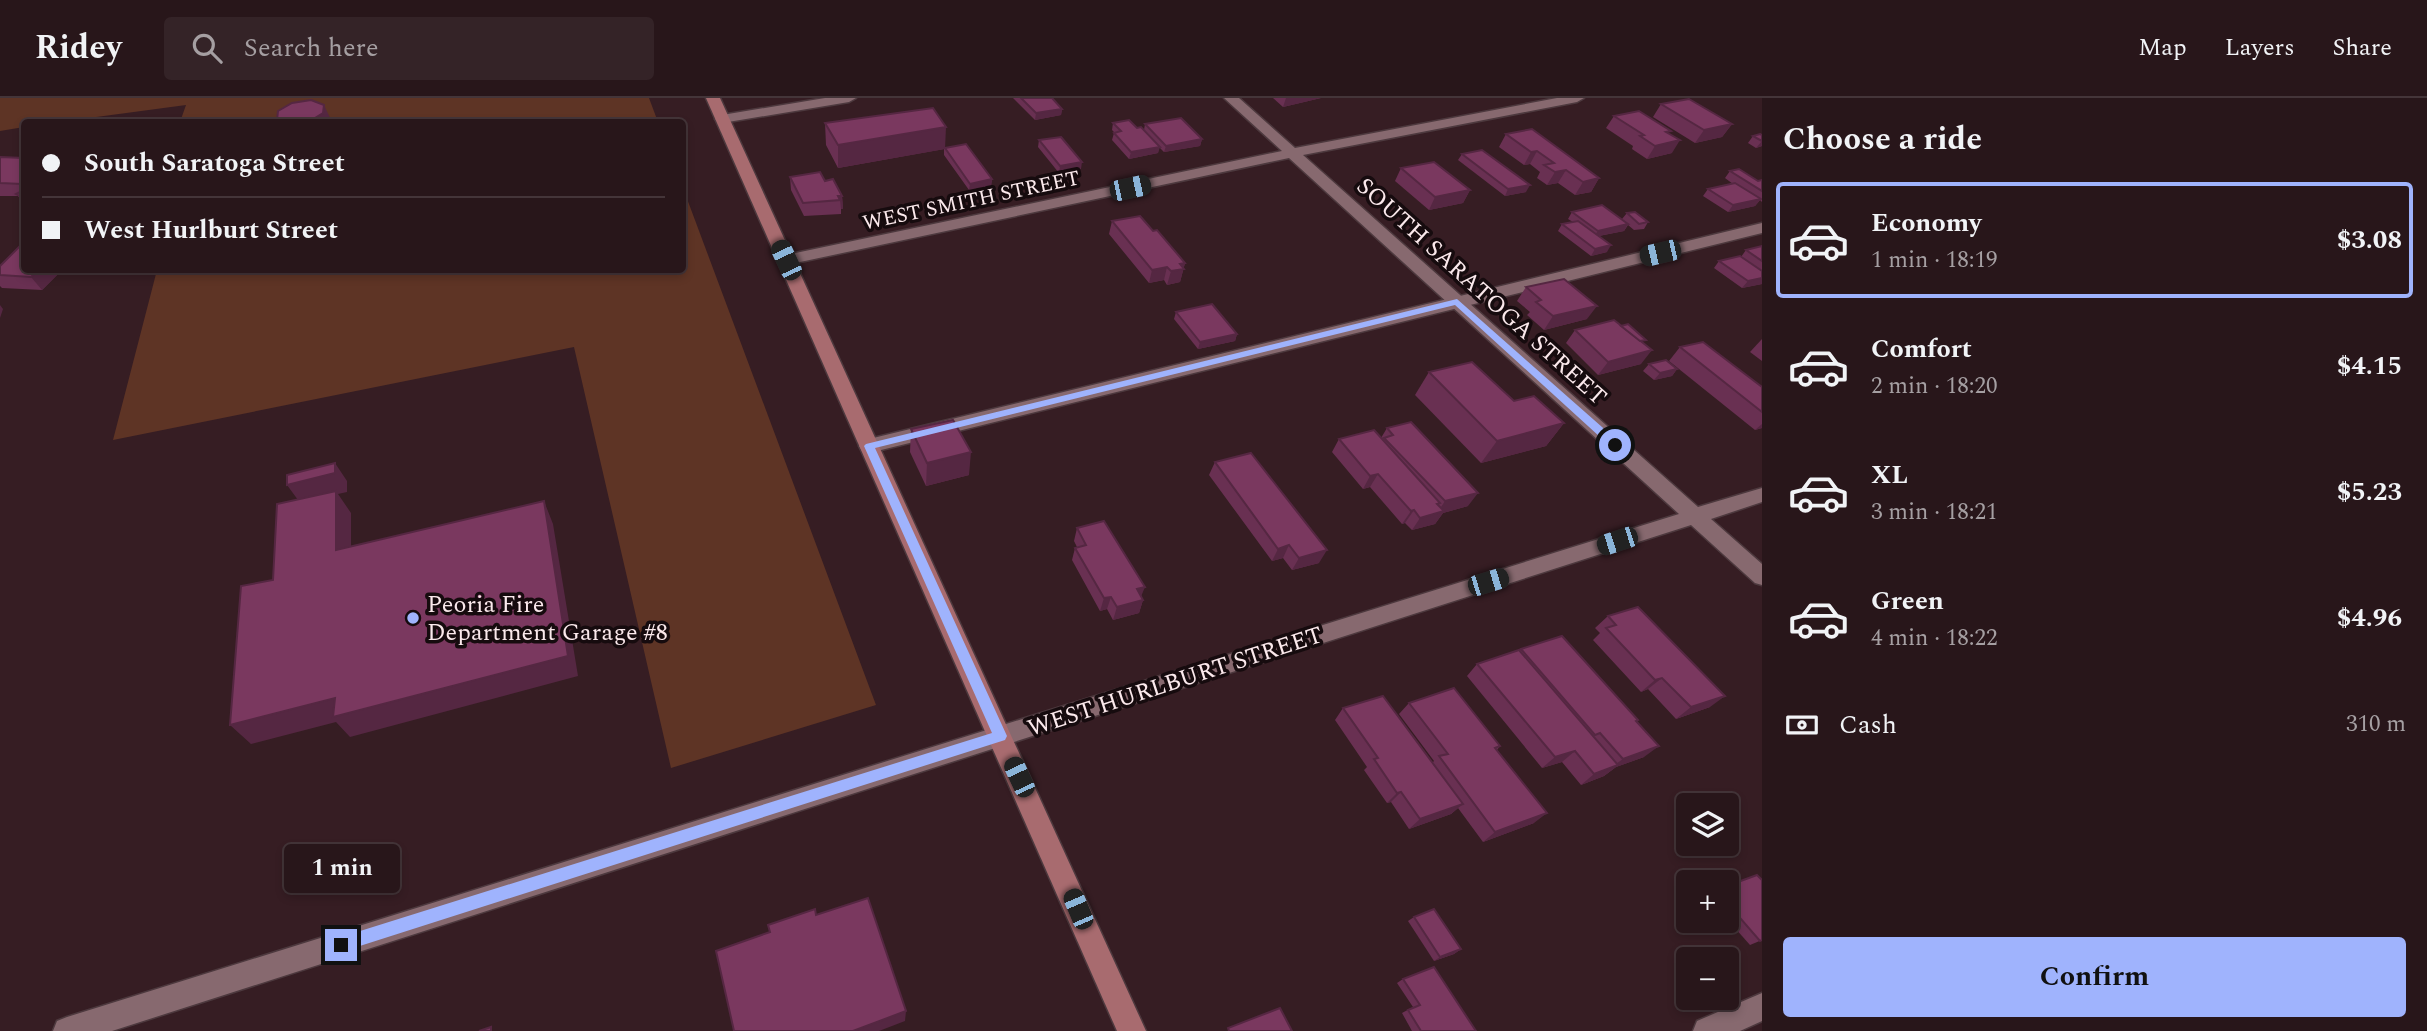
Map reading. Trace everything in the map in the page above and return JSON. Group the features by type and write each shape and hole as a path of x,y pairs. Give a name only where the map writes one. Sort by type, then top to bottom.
{"main road":[{"path":"713,98 1132,1031"}],"street":[{"path":"722,119 849,98"},
{"name":"SOUTH SARATOGA STREET","path":"1231,98 1762,577"},
{"name":"WEST SMITH STREET","path":"786,260 1293,153 1577,98"},
{"path":"869,446 1762,228"},
{"name":"WEST HURLBURT STREET","path":"67,1031 1762,495"},
{"path":"1707,1031 1762,1007"}],"shaded area":[{"path":"0,98 649,98 657,119 181,119 186,105 81,119 21,119 21,128 0,131"},
{"path":"686,196 876,705 671,768 574,347 113,440 156,273 686,273"}],"building":[{"path":"1021,98 1052,98 1062,109 1036,113"},
{"path":"1689,99 1732,124 1704,130 1661,104"},
{"path":"311,100 324,105 323,113 313,119 277,119 278,111 292,103"},
{"path":"933,108 946,127 838,145 825,123"},
{"path":"1639,111 1671,131 1666,132 1680,140 1655,146 1640,136 1644,135 1614,116"},
{"path":"1181,118 1202,139 1166,146 1145,124"},
{"path":"1129,120 1137,128 1141,127 1160,147 1131,152 1114,133 1121,131 1113,123"},
{"path":"1532,129 1599,178 1583,182 1566,170 1555,172 1544,165 1554,163 1537,151 1531,152 1506,134"},
{"path":"1760,134 1762,141 1753,136"},
{"path":"1061,137 1082,162 1060,166 1039,140"},
{"path":"966,144 992,179 970,184 945,148"},
{"path":"1482,150 1530,185 1508,189 1462,154"},
{"path":"0,157 21,158 21,184 0,183"},
{"path":"1434,162 1470,190 1435,197 1401,168"},
{"path":"1739,169 1758,181 1762,180 1762,191 1730,171"},
{"path":"820,172 825,181 833,179 842,196 838,196 840,200 803,203 790,177"},
{"path":"1735,183 1761,199 1733,205 1708,189"},
{"path":"1602,205 1628,224 1598,231 1572,212"},
{"path":"1635,212 1648,222 1639,224 1627,213"},
{"path":"1140,216 1153,231 1157,230 1185,263 1180,264 1184,269 1171,271 1167,267 1152,270 1112,221"},
{"path":"1578,221 1611,245 1595,249 1562,224"},
{"path":"21,245 21,273 35,273 31,277 0,275 0,266"},
{"path":"1762,246 1762,261 1746,250"},
{"path":"1740,256 1762,271 1762,278 1748,281 1719,261"},
{"path":"1564,279 1597,306 1553,316 1536,302 1541,300 1526,287"},
{"path":"1212,304 1237,334 1200,342 1176,312"},
{"path":"1614,320 1652,350 1608,362 1575,330"},
{"path":"1628,324 1646,340 1640,341 1621,326"},
{"path":"1703,342 1762,387 1762,412 1680,347"},
{"path":"1666,360 1677,369 1660,373 1649,364"},
{"path":"1472,362 1514,401 1534,396 1564,423 1497,441 1429,372"},
{"path":"953,420 971,452 927,463 911,429"},
{"path":"1411,422 1478,493 1445,501 1384,438 1393,435 1387,428"},
{"path":"1374,430 1440,503 1437,504 1444,511 1420,518 1378,474 1370,476 1339,439"},
{"path":"1251,453 1327,550 1299,558 1289,545 1278,549 1215,462"},
{"path":"335,463 335,473 287,485 287,475"},
{"name":"Peoria Fire Department Garage #8","path":"336,491 336,550 544,501 568,656 333,717 335,698 230,725 241,586 273,580 277,504"},
{"path":"1104,521 1145,587 1137,589 1143,600 1117,607 1111,597 1104,598 1075,548 1086,545 1077,528"},
{"path":"1638,607 1725,696 1691,707 1662,678 1655,680 1606,628 1616,625 1608,616"},
{"path":"1562,636 1659,746 1623,759 1600,733 1595,735 1521,649"},
{"path":"1519,650 1618,765 1594,774 1575,751 1555,757 1477,664"},
{"path":"1454,688 1500,746 1495,748 1547,813 1495,832 1439,756 1448,754 1409,703"},
{"path":"1383,696 1463,804 1420,819 1401,792 1397,793 1374,759 1378,758 1343,708"},
{"path":"1757,875 1762,880 1760,941 1739,917 1739,882"},
{"path":"868,898 906,1011 853,1031 734,1031 716,951 770,932 768,925 815,909 816,915"},
{"path":"1434,909 1461,949 1440,957 1414,917"},
{"path":"1434,967 1476,1031 1421,1031 1408,1010 1420,1005 1403,979"},
{"path":"1280,1008 1292,1031 1229,1031 1228,1028"}],"place":[{"name":"Peoria Fire Department Garage #8","path":"413,618"}],"route":[{"path":"341,945 1000,736 869,446 1457,302 1615,445"}]}
